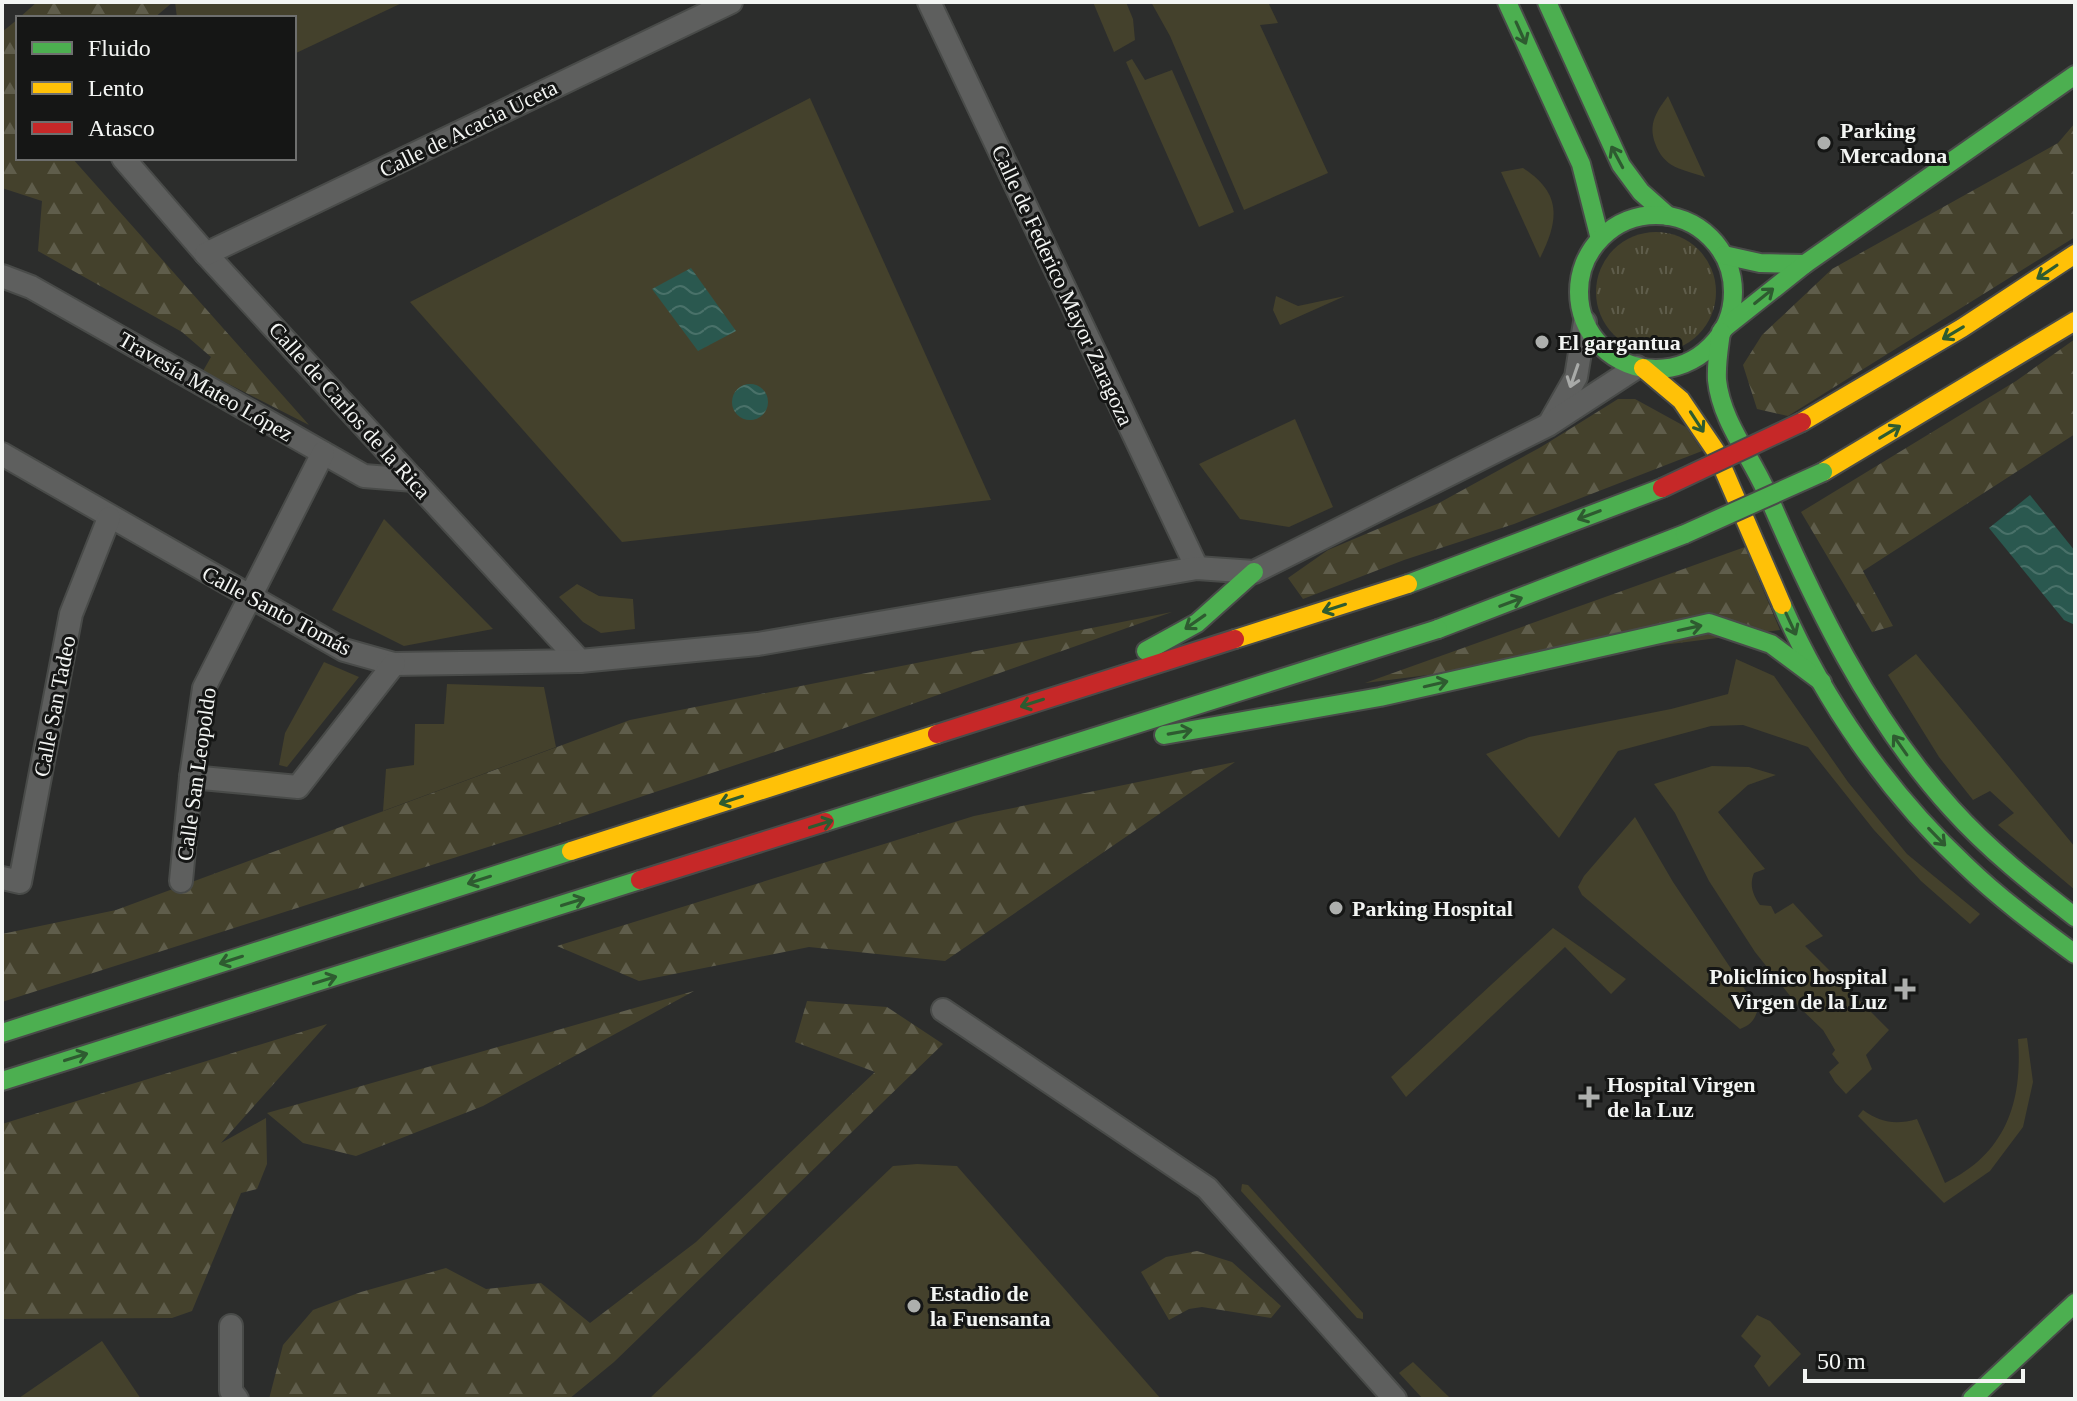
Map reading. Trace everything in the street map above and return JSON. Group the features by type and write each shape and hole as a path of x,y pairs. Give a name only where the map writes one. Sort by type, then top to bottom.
{"main road":[{"path":"1507,2 1581,164 1600,239"},
{"path":"1547,2 1621,165 1641,192 1668,216"},
{"path":"1640,367 1666,368 1687,362 1707,349 1722,330 1805,264 2075,75"},
{"path":"2075,917 2003,859 1938,794 1904,751 1852,671 1784,535 1718,387 1716,369 1722,330 1732,305 1733,292 1724,255 1694,225 1668,216 1647,216 1626,221 1600,239 1587,257 1580,278 1580,300 1585,322 1602,347 1618,359 1640,367 1668,387 1694,416 1715,450 1795,634 1871,759 1935,836 1990,887 2075,954"},
{"path":"2,1033 1408,584 1662,488 1802,422 1962,328 2075,254"},
{"path":"1724,255 1760,263 1805,264"},
{"path":"2,1081 1438,629 1685,534 1823,472 2075,321"},
{"path":"1076,689 1197,623 1254,572"},
{"path":"1021,761 1380,697 1709,623 1771,644 1822,682"},
{"path":"1972,1399 2075,1303"}],"street":[{"name":"Calle de Acacia Uceta","path":"206,254 731,2"},
{"name":"Calle de Federico Mayor Zaragoza","path":"929,2 1197,568"},
{"name":"Calle de Carlos de la Rica","path":"125,160 206,254 580,661"},
{"name":"Travesía Mateo López","path":"2,276 31,287 364,476 414,480"},
{"path":"1548,425 1576,377 1585,322"},
{"path":"1254,572 1548,425 1640,367"},
{"name":"Calle San Leopoldo","path":"181,881 204,688 323,453"},
{"name":"Calle Santo Tomás","path":"2,454 344,650 394,664 580,661 758,644 1197,568 1254,572"},
{"name":"Calle San Tadeo","path":"2,878 20,882 71,614 109,518"},
{"path":"191,777 298,787 394,664"},
{"path":"943,1010 1207,1188 1395,1399"},
{"path":"231,1326 231,1391 237,1399"}],"green space":[{"path":"37,2 173,2 156,16 21,16"},
{"path":"175,2 404,2 296,53 296,16 177,16"},
{"path":"1093,2 1126,2 1133,19 1135,40 1114,52"},
{"path":"1151,2 1268,2 1278,23 1260,25 1328,173 1244,210 1170,36"},
{"path":"16,21 16,160 74,160 309,425 203,371 211,357 182,332 38,251 42,201 2,188 2,32"},
{"path":"1132,59 1145,80 1172,70 1234,212 1199,227 1126,62"},
{"path":"1668,96 1705,177 1668,163 1655,143 1653,123"},
{"path":"810,98 991,500 622,542 410,302"},
{"path":"2075,123 2075,237 1788,416 1757,409 1743,365 1762,335 1832,269 2058,143"},
{"path":"1523,168 1536,177 1551,197 1551,231 1540,258 1501,172"},
{"path":"1656,232 1679,237 1698,250 1711,269 1716,292 1711,315 1698,334 1679,347 1656,352 1633,347 1614,334 1601,315 1596,292 1601,269 1614,250 1633,237"},
{"path":"1276,296 1298,306 1345,296 1280,325 1273,310"},
{"path":"2075,339 2075,434 1863,571 1893,626 1872,632 1801,512 2016,381"},
{"path":"1618,399 1635,399 1686,427 1702,451 1514,524 1404,560 1303,599 1288,578 1328,550 1439,503 1541,447"},
{"path":"1295,419 1333,507 1289,527 1240,519 1199,464"},
{"path":"384,519 493,629 404,646 332,610"},
{"path":"1745,547 1780,630 1365,683"},
{"path":"577,584 599,596 633,599 635,629 601,633 583,622 559,597"},
{"path":"1172,612 825,735 551,827 2,1002 2,934 116,910 630,720"},
{"path":"1916,654 2075,847 2075,890 1998,825 2014,813 1990,791 1973,800 1939,757 1888,675"},
{"path":"1736,659 1774,676 1848,782 1907,854 1980,914 1970,924 1921,881 1874,830 1808,747 1743,725 1711,726 1618,751 1559,838 1486,754 1529,737 1671,709 1728,694"},
{"path":"324,662 359,677 287,767 279,765 285,733"},
{"path":"447,684 544,687 556,747 383,811 386,769 414,765 415,724 444,724"},
{"path":"1235,762 945,961 809,947 639,981 557,946 974,816"},
{"path":"1712,766 1749,767 1776,775 1748,785 1718,812 1765,869 1754,873 1754,894 1760,905 1771,906 1775,914 1793,903 1823,936 1805,946 1889,1030 1866,1055 1872,1069 1846,1094 1829,1072 1839,1063 1823,1030 1799,1007 1755,952 1709,881 1675,813 1654,784"},
{"path":"1635,817 1673,882 1758,1009 1752,1021 1744,1027 1740,1029 1582,895 1578,887 1584,876"},
{"path":"1553,928 1626,979 1611,994 1565,947 1406,1097 1391,1077"},
{"path":"694,991 483,1106 356,1156 303,1143 267,1113"},
{"path":"807,1001 887,1007 943,1044 614,1362 569,1399 269,1399 283,1345 313,1310 361,1292 446,1268 486,1289 541,1283 590,1323 696,1242 875,1072 795,1042"},
{"path":"327,1024 221,1143 266,1118 267,1164 257,1189 241,1193 192,1311 172,1318 2,1319 2,1124"},
{"path":"2027,1038 2033,1082 2023,1127 1990,1171 1944,1203 1858,1116 1863,1110 1889,1122 1917,1119 1945,1183 1966,1171 1996,1142 2013,1105 2019,1062 2018,1039"},
{"name":"Estadio de la Fuensanta","path":"893,1166 957,1166 1161,1399 649,1399"},
{"path":"1242,1184 1248,1185 1363,1313 1363,1319 1357,1318 1241,1191"},
{"path":"1197,1251 1232,1262 1281,1306 1271,1318 1202,1307 1189,1309 1169,1320 1141,1272 1166,1257"},
{"path":"1757,1315 1770,1321 1801,1354 1769,1387 1754,1366 1761,1356 1741,1336"},
{"path":"102,1341 141,1399 19,1398"},
{"path":"1413,1362 1448,1399 1423,1399 1399,1373"}],"water":[{"path":"691,268 736,331 698,351 652,289"},
{"path":"750,384 763,389 768,402 763,415 750,420 737,415 732,402 737,389"},
{"path":"2030,495 2075,551 2075,625 2064,620 1989,528"}],"traffic: fast":[{"path":"1507,2 1581,164 1600,239"},
{"path":"1547,2 1621,165 1641,192 1668,216"},
{"path":"1723,329 1805,264 2075,75"},
{"path":"1656,215 1685,221 1710,238 1727,263 1733,292 1727,321 1710,346 1685,363 1656,369 1627,363 1602,346 1585,321 1579,292 1585,263 1602,238 1627,221 1656,215"},
{"path":"1724,255 1760,263 1805,264"},
{"path":"1721,332 1717,380 1724,409 1824,617 1869,698 1922,774 1966,824 2075,917"},
{"path":"1685,534 1823,472"},
{"path":"1408,584 1662,488"},
{"path":"1438,629 1685,534"},
{"path":"1146,651 1197,623 1254,572"},
{"path":"1782,605 1817,676 1838,710 1860,744 1910,808 1978,877 2075,954"},
{"path":"1164,735 1380,697 1709,623 1771,644 1822,682"},
{"path":"825,822 1438,629"},
{"path":"2,1033 571,851"},
{"path":"2,1081 640,880"},
{"path":"1972,1399 2075,1303"}],"traffic: slow":[{"path":"1802,422 1962,328 2075,254"},
{"path":"1823,472 2075,321"},
{"path":"1643,368 1681,400 1715,450 1782,605"},
{"path":"1235,639 1408,584"},
{"path":"571,851 937,734"}],"traffic: jam":[{"path":"1662,488 1802,422"},
{"path":"937,734 1235,639"},
{"path":"640,880 825,822"}],"place":[{"name":"Parking Mercadona","path":"1824,143"},
{"name":"El gargantua","path":"1542,342"},
{"name":"Parking Hospital","path":"1336,908"},
{"name":"Policlínico hospital Virgen de la Luz","path":"1905,989"},
{"name":"Hospital Virgen de la Luz","path":"1589,1097"},
{"name":"Estadio de la Fuensanta","path":"914,1306"}]}
